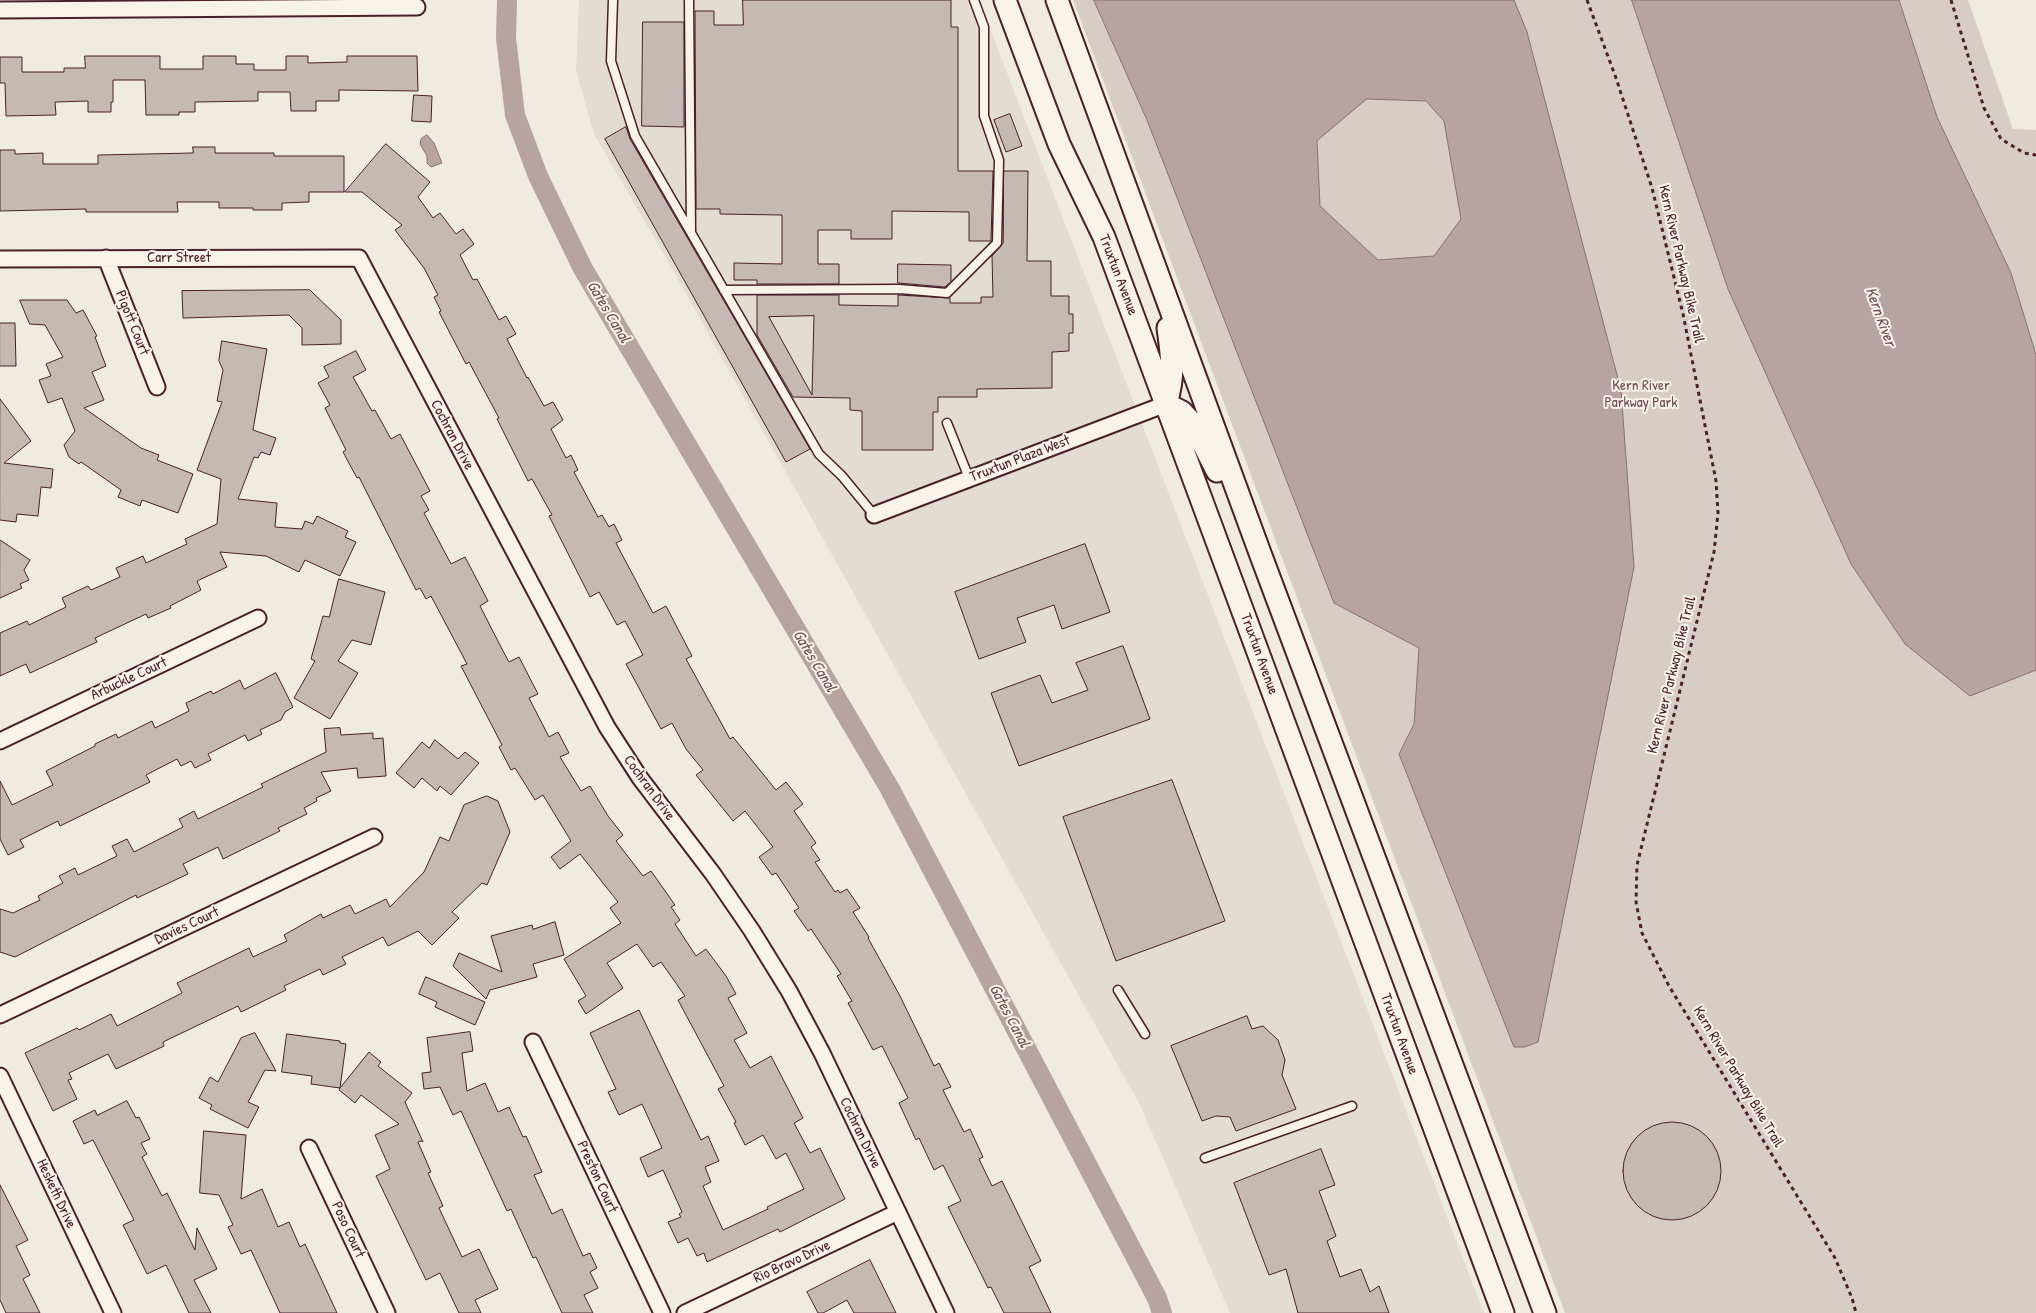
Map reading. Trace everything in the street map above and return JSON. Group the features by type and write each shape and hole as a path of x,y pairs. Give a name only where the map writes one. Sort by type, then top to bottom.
{"main road":[{"name":"Truxtun Avenue","path":"1005,0 1059,144 1104,236 1503,1313"},
{"path":"1057,0 1260,553 1545,1313"},
{"path":"1162,285 1173,369 1166,404 1182,412 1193,424 1260,553"}],"street":[{"path":"0,10 37,5 417,6"},
{"name":"Carr Street","path":"0,258 359,258"},
{"name":"Pigott Court","path":"106,258 157,386"},
{"name":"Cochran Drive","path":"359,258 608,727 640,778 728,895 789,991 822,1053 946,1313"},
{"name":"Truxtun Plaza West","path":"874,515 1166,404"},
{"name":"Arbuckle Court","path":"0,740 258,618"},
{"name":"Davies Court","path":"0,1015 374,837"},
{"name":"Preston Court","path":"533,1042 662,1313"},
{"name":"Hesketh Drive","path":"0,1076 113,1313"},
{"name":"Poso Court","path":"309,1148 387,1313"},
{"name":"Rio Bravo Drive","path":"685,1313 898,1212"}],"lane":[{"path":"613,0 611,61 635,136 819,454 842,476 874,515"},
{"path":"689,0 691,233"},
{"path":"724,290 899,289 947,292 997,243 999,160 984,116 984,27 974,0"},
{"path":"947,423 969,478"},
{"path":"1118,990 1145,1034"},
{"path":"1205,1158 1352,1106"}],"path":[{"name":"Kern River Parkway Bike Trail","path":"1587,0 1616,78 1652,188 1683,314 1716,481 1718,513 1714,552 1637,865 1636,902 1642,933 1669,986 1835,1258 1852,1298 1856,1313"},
{"path":"1951,0 1984,108 1992,123 2001,139 2024,153 2036,155"}],"shaded area":[{"path":"579,0 979,0 1484,1313 1230,1313 1140,1105 667,260 594,134 576,71"}],"green space":[{"name":"Kern River Parkway Park","path":"1073,0 1968,0 2013,129 2036,130 2036,1313 1565,1313"}],"water":[{"path":"1094,0 1514,0 1527,32 1621,390 1634,567 1538,1042 1525,1047 1514,1047 1399,754 1414,724 1419,648 1334,603 1147,120","holes":["1367,99 1426,101 1444,121 1461,219 1434,256 1378,260 1320,206 1317,141"]},
{"name":"Kern River","path":"1632,0 1899,0 1937,117 2011,273 2036,355 2036,670 1970,696 1905,644 1851,564 1728,289"},
{"path":"427,135 434,143 442,163 431,167 427,163 427,156 420,144 421,139"}],"building":[{"path":"743,0 951,0 951,27 958,27 958,171 993,171 991,241 969,241 969,212 892,211 892,239 851,239 851,230 818,230 818,264 839,264 839,284 757,284 757,280 734,280 734,263 782,264 782,215 720,214 720,209 696,209 695,11 714,11 714,25 743,25"},
{"path":"643,22 684,22 684,127 642,126"},
{"path":"85,56 160,56 160,69 203,69 203,56 236,56 236,64 254,64 254,70 286,70 286,56 308,56 308,63 347,62 347,56 417,56 418,91 339,90 339,101 316,101 316,111 291,111 290,92 258,92 258,101 195,102 195,112 179,112 179,115 146,115 145,80 113,80 111,112 88,112 88,101 55,102 56,115 6,116 5,83 0,83 0,57 22,57 22,72 64,72 64,68 85,68"},
{"path":"414,95 432,96 431,122 412,121"},
{"path":"1010,114 1022,146 1006,152 994,120"},
{"path":"626,127 630,139 810,449 786,462 605,139"},
{"path":"386,144 430,182 418,197 433,218 440,213 456,234 463,229 474,244 460,255 473,280 477,279 499,320 506,316 516,334 507,339 527,378 544,406 553,402 563,420 551,429 566,458 571,455 578,470 574,472 598,517 602,515 609,527 614,524 622,540 616,543 653,613 666,606 692,656 686,659 730,739 733,737 776,790 786,782 803,804 794,811 816,843 811,847 820,860 815,862 835,892 838,890 840,893 847,889 860,908 853,912 869,937 934,1066 939,1063 951,1087 943,1090 964,1132 970,1129 983,1157 979,1159 992,1186 1002,1181 1041,1261 1029,1267 1051,1313 1004,1313 991,1287 988,1288 948,1207 961,1201 943,1165 934,1170 919,1138 916,1140 899,1103 908,1098 882,1046 873,1050 848,1003 852,1001 837,976 841,974 811,929 808,931 794,911 799,908 776,873 772,875 759,857 773,847 745,811 733,821 696,775 703,770 686,749 672,723 661,729 626,664 643,655 625,621 617,625 599,592 590,597 549,516 552,515 532,479 528,481 497,419 499,418 469,362 466,364 439,312 441,311 434,297 438,295 424,268 395,230 402,225 362,192 345,192"},
{"path":"193,147 215,147 215,153 274,153 274,156 344,156 344,192 309,192 309,202 282,203 282,210 219,208 219,202 177,202 178,212 86,212 86,209 0,211 0,150 15,150 15,154 43,153 43,164 98,164 98,155 193,153"},
{"path":"1004,171 1028,171 1027,261 1051,261 1051,296 1069,296 1069,314 1073,314 1073,333 1069,333 1069,351 1052,352 1052,388 977,389 977,397 938,397 938,412 933,412 933,450 862,450 862,411 850,410 850,398 793,397 757,335 757,295 839,295 839,305 898,306 898,295 950,298 950,303 981,303 981,297 993,297 992,256 1003,243","holes":["814,316 812,395 769,317"]},
{"path":"898,264 951,265 951,282 945,287 898,283"},
{"path":"310,290 341,320 341,344 302,345 302,328 289,315 183,318 182,291"},
{"path":"20,300 67,300 76,313 83,310 97,336 95,337 106,366 92,372 104,400 84,408 141,448 159,455 157,460 193,474 178,513 142,500 140,506 118,497 121,490 81,462 79,464 69,457 64,445 75,431 62,398 48,403 39,380 51,376 46,364 63,357 45,325 30,324"},
{"path":"0,323 15,323 16,366 0,366"},
{"path":"222,341 267,349 253,430 276,438 270,455 261,452 258,458 254,457 238,499 277,503 275,527 302,529 305,521 313,524 317,516 348,531 345,537 356,542 340,576 305,560 299,572 266,556 220,552 227,567 197,581 201,590 170,606 171,608 148,618 146,614 95,638 97,642 30,673 26,664 0,676 0,633 27,621 29,625 66,607 62,598 88,586 91,590 120,577 116,568 143,556 146,563 187,544 185,539 217,524 221,479 197,470 222,402 217,401 223,370 219,361"},
{"path":"356,351 366,370 353,377 372,411 375,410 391,439 400,434 430,491 421,496 429,510 424,513 451,564 465,557 488,601 480,606 503,651 509,662 519,657 538,694 529,698 549,737 558,732 569,753 560,757 581,791 590,786 608,816 623,835 616,841 643,876 651,871 675,905 671,907 680,920 675,924 696,956 706,949 726,976 736,994 728,998 747,1033 734,1040 750,1068 771,1056 803,1118 794,1123 810,1153 820,1148 845,1199 780,1232 778,1229 707,1262 704,1253 697,1256 688,1238 678,1243 668,1222 681,1217 679,1214 682,1212 663,1170 648,1177 640,1158 662,1148 642,1104 619,1115 608,1092 616,1089 590,1033 639,1010 701,1140 708,1136 719,1161 705,1167 711,1182 703,1186 723,1230 768,1209 767,1207 804,1189 786,1153 776,1159 763,1135 745,1145 734,1123 736,1122 718,1089 724,1086 678,1000 685,996 661,962 653,967 637,944 607,963 623,988 586,1014 578,1001 586,996 564,959 621,923 610,908 618,902 580,854 560,869 551,857 571,841 543,795 535,800 515,768 511,770 499,747 502,745 461,666 467,664 431,596 426,599 420,588 416,590 359,477 357,478 343,452 346,450 325,408 330,405 318,383 329,377 324,367"},
{"path":"0,399 31,441 4,463 53,469 51,488 41,487 38,516 17,514 16,522 0,520"},
{"path":"0,540 30,560 24,570 29,580 20,584 22,588 0,598"},
{"path":"1085,544 1110,612 1062,629 1054,605 1017,618 1026,642 979,659 955,592"},
{"path":"339,579 385,592 371,645 352,640 338,661 358,673 330,719 294,698 315,661 311,659 323,616 329,617"},
{"path":"1123,646 1150,719 1019,766 991,693 1040,675 1052,703 1088,690 1076,663"},
{"path":"276,673 293,707 285,712 281,720 260,730 262,734 248,741 245,735 208,754 211,760 195,768 191,761 181,766 177,759 146,775 150,782 60,826 58,821 20,840 24,847 8,855 0,839 0,781 12,805 53,785 46,771 95,746 95,744 116,734 118,738 152,721 155,728 189,711 186,703 211,691 213,694 240,680 244,689"},
{"path":"340,728 341,735 373,733 373,739 383,738 386,776 358,778 357,768 321,772 331,791 316,798 317,801 304,808 307,814 278,828 280,831 223,859 218,847 183,864 188,874 137,898 136,895 15,957 0,952 0,909 13,913 40,900 38,896 63,883 59,876 75,868 78,875 117,856 112,846 127,839 134,852 183,827 179,819 194,811 198,819 263,787 261,784 326,752 324,729"},
{"path":"435,740 458,759 465,752 479,763 451,795 440,786 437,791 422,778 414,788 396,773 422,742 429,748"},
{"path":"1172,780 1225,921 1116,961 1063,817"},
{"path":"487,796 498,801 510,832 487,885 482,883 452,912 459,918 432,945 418,931 388,946 383,937 342,957 346,964 323,975 320,969 284,986 286,990 241,1012 238,1006 163,1042 164,1046 116,1069 108,1054 69,1073 72,1079 68,1080 77,1099 53,1111 25,1053 111,1014 117,1026 182,993 177,983 249,948 253,957 287,941 284,935 321,914 323,918 350,905 355,914 386,899 390,907 424,872 440,837 449,841 464,805"},
{"path":"555,922 564,955 533,964 537,977 490,990 486,999 453,966 459,953 502,972 491,936 532,925 533,929"},
{"path":"426,977 485,1002 475,1025 435,1007 437,1002 419,994"},
{"path":"1247,1016 1252,1029 1263,1026 1278,1040 1285,1060 1282,1075 1296,1109 1236,1131 1230,1117 1216,1116 1202,1121 1171,1046"},
{"path":"470,1032 473,1051 462,1053 467,1091 485,1083 498,1112 509,1107 523,1137 526,1136 542,1172 534,1175 552,1214 562,1209 583,1256 590,1253 597,1268 590,1272 598,1288 584,1295 593,1313 562,1313 536,1257 533,1258 511,1209 507,1211 461,1111 453,1115 440,1087 424,1089 422,1073 431,1072 427,1038"},
{"path":"255,1033 276,1071 265,1070 248,1102 259,1107 248,1128 210,1109 212,1105 199,1098 210,1077 218,1082 241,1038"},
{"path":"287,1034 340,1041 340,1043 346,1044 340,1088 311,1084 312,1076 282,1072"},
{"path":"369,1052 381,1062 378,1066 412,1093 405,1102 423,1142 418,1142 431,1172 428,1173 443,1206 439,1208 462,1257 479,1249 498,1289 475,1300 481,1313 459,1313 440,1273 426,1280 376,1176 390,1169 375,1135 399,1124 361,1095 355,1103 339,1090"},
{"path":"127,1101 136,1118 139,1117 150,1139 141,1143 147,1154 142,1157 162,1196 167,1193 195,1250 197,1228 217,1269 194,1280 211,1313 189,1313 166,1265 147,1274 123,1225 134,1220 93,1140 84,1144 73,1121 95,1110 97,1115"},
{"path":"1672,1122 1691,1126 1706,1137 1717,1152 1721,1171 1717,1190 1706,1205 1691,1216 1672,1220 1653,1216 1638,1205 1627,1190 1623,1171 1627,1152 1638,1137 1653,1126"},
{"path":"204,1131 246,1135 241,1199 262,1189 278,1227 289,1222 300,1247 305,1244 337,1313 280,1313 251,1250 241,1254 228,1227 233,1225 219,1195 200,1193"},
{"path":"1321,1149 1335,1185 1319,1191 1336,1236 1327,1241 1340,1277 1361,1269 1370,1292 1379,1286 1389,1313 1298,1313 1286,1269 1269,1275 1234,1183"},
{"path":"0,1185 28,1240 16,1246 30,1275 23,1279 40,1313 6,1313 0,1300"},
{"path":"870,1260 896,1313 854,1313 847,1300 823,1313 818,1313 807,1292"}],"waterway":[{"name":"Gates Canal","path":"507,0 506,38 515,115 538,176 582,267 890,789 1157,1298 1162,1313"}]}
